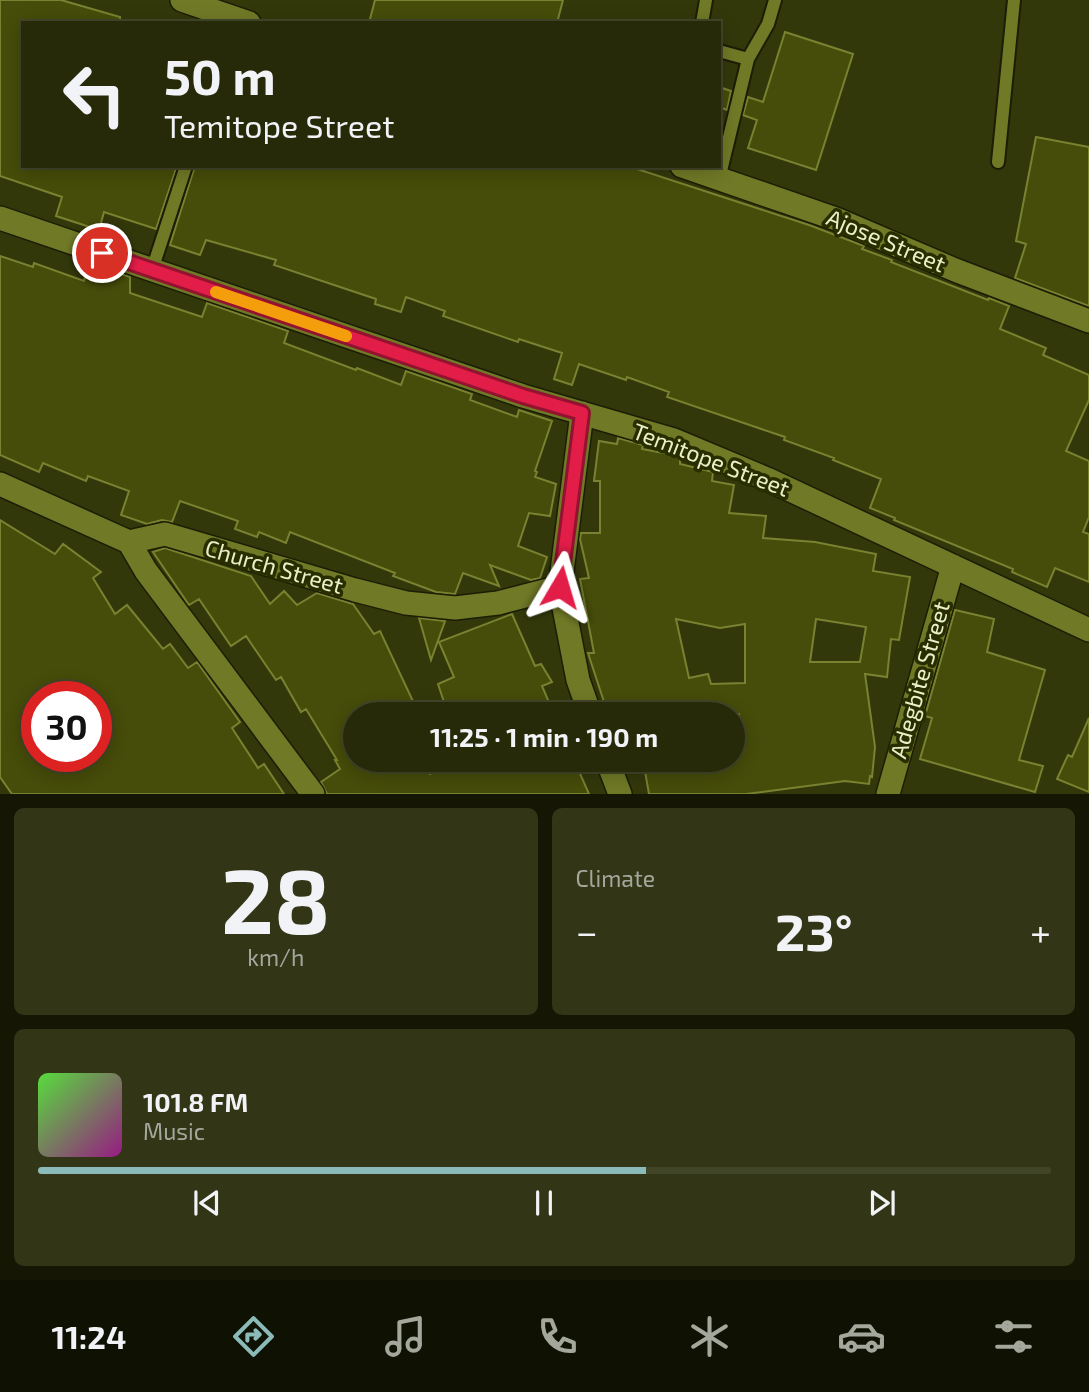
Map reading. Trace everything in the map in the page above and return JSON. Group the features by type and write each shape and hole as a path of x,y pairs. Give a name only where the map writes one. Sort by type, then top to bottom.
{"street":[{"path":"182,0 239,21"},
{"name":"Ajose Street","path":"688,168 836,219 955,270 1089,321"},
{"name":"Temitope Street","path":"0,218 523,396 674,440 766,479 1089,630"},
{"path":"582,413 560,587 578,680 586,702"},
{"path":"0,484 129,542 146,571 313,793"},
{"name":"Church Street","path":"129,542 164,534 355,590 406,603 442,607 498,603 560,587"},
{"name":"Adegbite Street","path":"888,793 953,566"},
{"path":"612,772 620,793"}],"lane":[{"path":"702,21 706,0"},
{"path":"719,179 748,59 768,24 775,0"},
{"path":"998,162 1014,0"},
{"path":"721,52 748,59"},
{"path":"152,270 186,168"}],"building":[{"path":"0,0 61,0 120,17 120,21 21,21 21,168 176,168 156,229 104,212 99,230 56,216 62,197 0,176"},
{"path":"375,0 563,0 558,21 370,21"},
{"path":"785,32 853,54 816,170 748,148 757,120 743,115 748,97 763,102"},
{"path":"721,88 731,91 727,110 721,108"},
{"path":"1036,137 1089,147 1089,306 1015,278 1026,244 1016,241"},
{"path":"194,168 634,168 809,225 864,246 862,249 892,260 891,262 1009,306 1000,329 1046,348 1043,355 1089,375 1089,400 1066,451 1089,461 1089,517 1083,532 1089,534 1089,582 1055,568 1047,587 1012,572 1013,569 894,520 895,518 870,508 881,479 784,440 785,437 667,397 669,392 579,364 572,385 554,379 562,353 519,339 518,342 443,316 445,311 406,297 401,312 375,304 376,299 274,265 276,260 206,240 200,255 170,245"},
{"path":"0,256 33,267 34,263 84,281 89,263 130,277 130,293 202,317 207,303 288,331 284,343 356,370 357,368 401,385 406,371 472,394 470,400 517,417 519,410 552,421 535,471 535,477 556,484 550,516 529,513 518,546 547,557 540,578 531,580 490,565 499,586 463,573 455,594 436,592 290,532 286,543 259,532 257,537 235,529 238,521 180,501 172,522 162,520 147,524 121,515 129,491 88,476 86,481 43,463 39,472 0,455"},
{"path":"618,438 643,445 642,449 674,455 680,458 680,464 713,472 712,481 734,485 729,513 766,516 763,538 815,542 876,554 873,571 910,577 899,640 891,639 887,677 865,674 875,747 869,784 845,781 746,794 649,794 645,772 745,772 745,702 604,702 588,653 594,653 580,579 589,578 581,533 600,533 600,481 594,481 599,441 617,444","holes":["676,619 720,628 745,624 745,683 711,684 708,674 689,678","816,619 866,627 860,662 810,662"]},
{"path":"0,520 55,554 63,544 101,572 93,578 115,614 127,605 163,649 170,644 188,668 197,662 240,722 232,728 258,768 264,764 284,794 12,794 0,777"},
{"path":"165,548 251,576 270,604 284,591 297,605 317,593 353,604 374,634 380,631 413,702 343,702 343,772 579,772 589,794 327,794 321,782 340,769 306,709 301,712 281,677 276,680 246,636 231,646 199,599 189,605 153,552"},
{"path":"955,610 994,619 987,652 1045,670 1019,760 1043,766 1035,792 920,759 932,718 925,716"},
{"path":"512,614 535,666 541,664 552,682 542,686 549,702 444,702 438,684 454,677 439,642"},
{"path":"419,618 445,621 431,660"},
{"path":"1089,718 1089,792 1057,779 1068,755 1072,757"}],"slow traffic":[{"path":"216,292 346,336"}],"route":[{"path":"102,253 523,396 582,413 560,587"}]}
